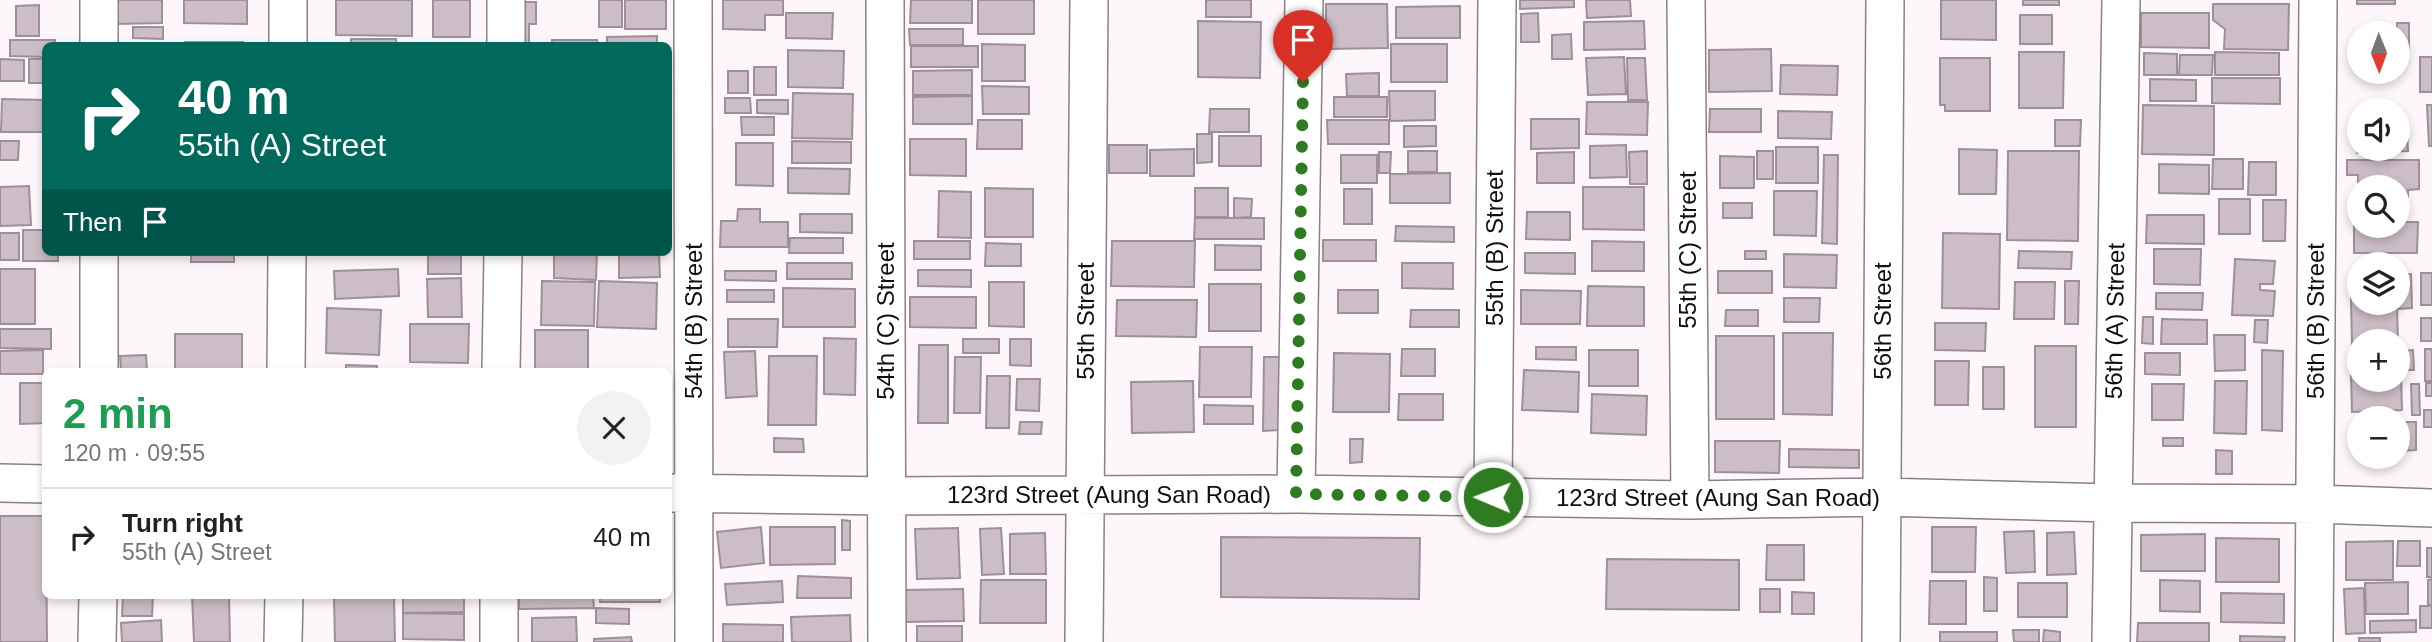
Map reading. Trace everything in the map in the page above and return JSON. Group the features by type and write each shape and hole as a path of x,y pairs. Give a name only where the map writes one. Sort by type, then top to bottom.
{"street":[{"path":"99,0 99,42"},
{"path":"288,0 288,42"},
{"path":"506,0 506,42"},
{"name":"54th (B) Street","path":"693,0 682,494 694,642"},
{"name":"54th (C) Street","path":"885,0 887,642"},
{"name":"55th Street","path":"1084,642 1089,0"},
{"path":"1296,494 1304,0"},
{"name":"55th (B) Street","path":"1493,497 1497,0"},
{"name":"55th (C) Street","path":"1686,0 1690,500"},
{"name":"56th Street","path":"1881,642 1885,0"},
{"name":"56th (A) Street","path":"2111,642 2121,0"},
{"name":"56th (B) Street","path":"2314,642 2318,0"},
{"path":"99,256 99,368"},
{"path":"286,368 287,256"},
{"path":"501,368 502,256"},
{"path":"0,483 42,484"},
{"name":"123rd Street (Aung San Road)","path":"682,494 1296,494 1690,500 1882,498 2432,508"},
{"path":"97,642 98,599"},
{"path":"283,642 284,599"},
{"path":"499,599 499,642"}],"building":[{"path":"115,0 162,0 162,23 115,24"},
{"path":"184,0 247,0 247,24 184,23"},
{"path":"336,0 412,0 412,36 336,35"},
{"path":"433,0 470,0 470,37 433,37"},
{"path":"599,0 622,0 622,27 599,27"},
{"path":"625,0 666,0 666,29 625,29"},
{"path":"723,0 783,0 783,15 765,15 765,30 723,29"},
{"path":"911,0 972,0 972,23 910,23"},
{"path":"978,0 1034,0 1034,34 978,34"},
{"path":"1206,0 1251,0 1251,17 1206,17"},
{"path":"1520,0 1574,0 1574,7 1520,9"},
{"path":"1586,0 1630,0 1631,16 1587,18"},
{"path":"1941,0 1996,0 1996,40 1941,39"},
{"path":"2023,0 2059,0 2059,5 2023,5"},
{"path":"2357,0 2395,0 2395,4 2357,4"},
{"path":"516,2 536,2 536,24 529,24 529,42 516,42"},
{"path":"1326,4 1387,4 1388,48 1326,49"},
{"path":"2213,4 2289,4 2288,50 2224,49 2225,29 2213,20"},
{"path":"39,5 39,36 16,36 16,6"},
{"path":"1460,6 1460,38 1396,38 1396,7"},
{"path":"786,13 833,13 832,39 786,38"},
{"path":"1538,13 1539,42 1521,42 1521,14"},
{"path":"2141,13 2209,13 2209,48 2141,47"},
{"path":"2020,15 2052,15 2052,44 2020,44"},
{"path":"1198,21 1261,22 1260,78 1198,77"},
{"path":"1644,21 1645,49 1584,50 1584,22"},
{"path":"133,27 163,27 163,39 133,38"},
{"path":"909,29 963,29 963,45 910,45"},
{"path":"1571,34 1572,59 1552,59 1552,35"},
{"path":"657,36 657,42 607,42 607,37"},
{"path":"351,39 396,39 396,42 351,42"},
{"path":"10,40 55,40 42,42 42,57 10,56"},
{"path":"552,40 597,40 597,42"},
{"path":"982,44 1025,45 1025,81 982,81"},
{"path":"1391,44 1447,44 1447,82 1391,82"},
{"path":"911,46 978,46 978,67 911,67"},
{"path":"1771,49 1772,91 1709,92 1709,50"},
{"path":"788,50 844,51 843,88 788,87"},
{"path":"2019,52 2064,52 2063,108 2019,108"},
{"path":"2215,52 2279,53 2279,75 2215,75"},
{"path":"2144,53 2177,54 2177,75 2144,75"},
{"path":"2180,55 2213,55 2212,75 2179,75"},
{"path":"1624,57 1626,94 1588,95 1586,58"},
{"path":"2420,57 2432,57 2432,92 2420,92"},
{"path":"1627,58 1645,58 1647,100 1628,100"},
{"path":"1940,58 1990,58 1990,111 1945,111 1945,105 1940,105"},
{"path":"0,59 24,60 24,81 0,81"},
{"path":"29,59 42,59 42,83 29,83"},
{"path":"1781,65 1838,66 1837,95 1780,94"},
{"path":"754,67 776,67 776,95 754,95"},
{"path":"972,70 972,95 913,95 913,71"},
{"path":"728,71 748,71 748,93 728,93"},
{"path":"1379,73 1379,96 1347,96 1346,74"},
{"path":"2212,78 2280,78 2280,104 2212,103"},
{"path":"2150,79 2196,80 2196,101 2150,101"},
{"path":"982,86 1029,87 1029,114 983,114"},
{"path":"1389,91 1435,91 1435,120 1390,121"},
{"path":"793,93 853,94 852,139 792,138"},
{"path":"972,96 972,124 913,124 913,97"},
{"path":"1334,97 1387,97 1387,117 1334,117"},
{"path":"725,98 750,98 751,113 725,113"},
{"path":"2,99 42,100 42,132 1,132"},
{"path":"757,100 788,100 788,114 757,113"},
{"path":"1587,102 1648,102 1647,135 1586,134"},
{"path":"2143,105 2214,106 2214,155 2142,154"},
{"path":"2427,105 2432,105 2432,146 2429,146"},
{"path":"1210,109 1249,109 1249,132 1209,132"},
{"path":"1710,109 1761,109 1761,132 1709,132"},
{"path":"1778,111 1832,112 1831,139 1778,138"},
{"path":"741,117 774,117 774,135 742,135"},
{"path":"1531,119 1579,119 1579,148 1531,149"},
{"path":"978,120 1022,120 1022,149 977,149"},
{"path":"1327,120 1389,120 1389,144 1328,144"},
{"path":"2055,120 2081,120 2080,146 2055,146"},
{"path":"1404,126 1436,126 1436,146 1404,147"},
{"path":"1197,134 1212,134 1212,162 1197,163"},
{"path":"1219,136 1261,136 1261,166 1219,166"},
{"path":"910,139 966,139 966,176 910,175"},
{"path":"0,141 19,141 18,160 0,160"},
{"path":"792,141 851,142 851,163 792,163"},
{"path":"736,143 773,143 773,186 736,185"},
{"path":"1109,145 1147,145 1147,173 1109,173"},
{"path":"1626,145 1627,177 1590,178 1590,146"},
{"path":"1776,147 1818,147 1818,183 1776,183"},
{"path":"1194,149 1194,176 1150,176 1150,150"},
{"path":"1959,149 1997,150 1996,194 1959,194"},
{"path":"1408,151 1437,151 1437,172 1408,172"},
{"path":"1647,151 1647,184 1630,184 1629,152"},
{"path":"1757,151 1773,151 1773,179 1757,179"},
{"path":"2008,151 2079,151 2078,241 2007,240"},
{"path":"1379,152 1391,152 1390,173 1379,173"},
{"path":"1574,152 1574,183 1537,183 1537,153"},
{"path":"1341,155 1377,155 1377,183 1341,183"},
{"path":"1824,155 1838,155 1837,244 1822,243"},
{"path":"1720,156 1754,157 1754,188 1720,188"},
{"path":"2213,159 2243,159 2243,189 2212,189"},
{"path":"2419,160 2419,189 2410,190 2410,175 2347,175 2347,161"},
{"path":"2249,162 2276,162 2276,195 2248,195"},
{"path":"2159,164 2209,165 2209,194 2159,193"},
{"path":"788,168 850,169 849,194 788,193"},
{"path":"1450,173 1450,203 1390,203 1390,174"},
{"path":"29,186 31,225 0,226 0,187"},
{"path":"1583,187 1644,187 1644,230 1583,229"},
{"path":"985,188 1033,189 1033,237 985,237"},
{"path":"1195,188 1228,188 1228,217 1195,217"},
{"path":"1344,189 1372,189 1372,224 1344,224"},
{"path":"939,191 971,192 971,238 938,237"},
{"path":"1774,191 1817,191 1816,236 1774,235"},
{"path":"1234,198 1252,199 1251,217 1234,218"},
{"path":"2219,199 2250,199 2250,234 2219,234"},
{"path":"2263,200 2286,200 2285,241 2263,241"},
{"path":"1723,203 1752,203 1752,218 1723,218"},
{"path":"738,209 760,209 760,222 788,222 788,247 720,247 721,221 737,221"},
{"path":"1527,212 1570,212 1570,240 1526,239"},
{"path":"800,214 852,214 852,233 800,232"},
{"path":"2147,215 2204,215 2204,244 2146,243"},
{"path":"1195,218 1264,218 1264,239 1194,239"},
{"path":"2410,222 2418,222 2417,253 2354,252 2354,238 2410,238"},
{"path":"1396,226 1454,227 1454,242 1395,241"},
{"path":"23,230 42,230 42,256 58,256 58,261 23,261"},
{"path":"0,233 19,233 19,260 0,260"},
{"path":"1943,233 2000,234 1999,309 1942,308"},
{"path":"790,238 843,238 843,253 789,253"},
{"path":"1323,240 1376,240 1376,261 1323,261"},
{"path":"914,241 970,241 970,259 914,259"},
{"path":"1112,241 1195,241 1194,287 1111,286"},
{"path":"1592,241 1644,242 1644,271 1592,271"},
{"path":"986,243 1021,244 1021,266 985,266"},
{"path":"1215,245 1261,246 1261,270 1215,270"},
{"path":"2154,249 2201,249 2200,285 2154,284"},
{"path":"1745,251 1766,251 1766,259 1745,259"},
{"path":"2019,251 2072,252 2071,269 2018,268"},
{"path":"1525,253 1575,253 1575,274 1525,273"},
{"path":"1784,254 1837,255 1836,288 1784,287"},
{"path":"191,256 234,256 234,262 191,262"},
{"path":"428,256 461,256 461,274 428,274"},
{"path":"554,256 597,256 596,280 554,278"},
{"path":"619,256 659,256 660,277 619,278"},
{"path":"2235,259 2275,261 2273,284 2260,284 2260,290 2275,291 2273,316 2232,315"},
{"path":"787,263 852,263 852,279 787,279"},
{"path":"1402,263 1453,263 1453,289 1402,288"},
{"path":"0,269 35,269 35,324 0,324"},
{"path":"398,269 399,296 335,299 334,271"},
{"path":"918,270 971,270 971,287 918,286"},
{"path":"725,271 776,271 776,281 725,280"},
{"path":"1718,271 1772,271 1772,293 1718,293"},
{"path":"2421,273 2432,273 2432,305 2421,305"},
{"path":"2410,274 2412,308 2410,308"},
{"path":"461,278 462,317 428,317 427,279"},
{"path":"542,281 595,282 594,326 541,325"},
{"path":"599,281 657,283 656,329 597,327"},
{"path":"2065,281 2079,281 2078,324 2065,324"},
{"path":"989,282 1024,282 1024,327 989,326"},
{"path":"2015,282 2055,282 2054,319 2014,319"},
{"path":"1209,284 1261,284 1261,331 1209,331"},
{"path":"1588,286 1644,287 1644,326 1587,326"},
{"path":"783,288 855,289 855,327 783,327"},
{"path":"727,290 774,290 774,302 727,302"},
{"path":"1338,290 1378,290 1378,313 1338,313"},
{"path":"1521,290 1581,291 1580,324 1521,324"},
{"path":"2156,293 2203,293 2202,310 2156,309"},
{"path":"910,297 976,297 976,328 910,327"},
{"path":"1784,298 1820,298 1819,322 1784,322"},
{"path":"1117,300 1197,300 1196,337 1116,336"},
{"path":"327,308 381,310 379,355 326,353"},
{"path":"1411,310 1459,310 1459,327 1410,327"},
{"path":"1726,310 1758,310 1758,326 1725,326"},
{"path":"2351,315 2397,315 2398,329 2352,329"},
{"path":"2143,317 2153,317 2153,344 2142,343"},
{"path":"2421,318 2432,318 2432,341 2421,341"},
{"path":"728,319 778,319 777,347 728,347"},
{"path":"2162,319 2207,320 2207,344 2161,344"},
{"path":"2255,320 2268,320 2267,343 2254,342"},
{"path":"1935,323 1986,323 1985,351 1935,350"},
{"path":"410,324 469,324 468,363 410,362"},
{"path":"0,329 51,329 51,349 0,348"},
{"path":"535,330 588,330 588,368 535,368"},
{"path":"1783,333 1833,333 1832,415 1783,414"},
{"path":"175,334 242,334 242,368 175,368"},
{"path":"2214,335 2245,335 2245,370 2215,371"},
{"path":"1716,336 1774,336 1774,419 1716,419"},
{"path":"824,338 856,339 855,395 824,394"},
{"path":"963,339 999,339 999,353 963,353"},
{"path":"1010,339 1031,339 1031,366 1010,365"},
{"path":"919,345 948,345 948,423 918,423"},
{"path":"2035,346 2076,346 2076,427 2035,427"},
{"path":"1200,347 1252,347 1251,397 1199,397"},
{"path":"1536,347 1576,347 1576,360 1536,359"},
{"path":"1402,349 1435,349 1435,376 1401,376"},
{"path":"2425,349 2432,349 2432,381 2425,381"},
{"path":"43,350 42,374 0,374 0,351"},
{"path":"1589,350 1638,350 1638,386 1589,386"},
{"path":"2262,350 2283,351 2282,431 2262,430"},
{"path":"2410,350 2413,350 2414,370 2410,370"},
{"path":"755,351 757,396 726,398 724,352"},
{"path":"1334,353 1390,354 1389,412 1333,412"},
{"path":"2145,353 2180,353 2180,375 2145,374"},
{"path":"146,355 147,368 121,368 120,356"},
{"path":"769,356 817,356 816,425 768,425"},
{"path":"955,357 981,357 980,413 954,413"},
{"path":"1264,357 1280,357 1280,430 1263,431"},
{"path":"1935,361 1969,361 1968,405 1935,405"},
{"path":"346,365 377,366 377,368 346,368"},
{"path":"1983,367 2004,367 2004,409 1983,409"},
{"path":"1524,370 1579,372 1578,412 1522,410"},
{"path":"987,376 1010,376 1009,428 986,428"},
{"path":"1017,379 1040,379 1039,411 1016,410"},
{"path":"1193,381 1194,432 1132,433 1131,382"},
{"path":"2215,381 2247,381 2246,434 2214,433"},
{"path":"20,383 42,383 42,423 20,424"},
{"path":"2426,383 2432,383 2432,396 2426,396"},
{"path":"2152,384 2184,384 2183,420 2152,420"},
{"path":"2411,384 2419,384 2420,415 2412,415"},
{"path":"2351,392 2402,392 2402,406 2352,406"},
{"path":"1399,394 1443,394 1443,420 1398,420"},
{"path":"1592,394 1647,396 1646,435 1591,433"},
{"path":"1204,405 1253,406 1253,424 1204,424"},
{"path":"2424,410 2432,410 2432,427 2424,427"},
{"path":"1020,422 1042,422 1041,434 1019,434"},
{"path":"2410,422 2416,422 2416,450 2410,450"},
{"path":"774,438 803,439 804,452 774,452"},
{"path":"2163,438 2183,438 2183,446 2163,446"},
{"path":"1350,439 1363,439 1362,462 1350,463"},
{"path":"1715,441 1780,441 1779,473 1715,472"},
{"path":"1789,449 1859,450 1859,468 1789,467"},
{"path":"2216,450 2232,451 2232,474 2216,474"},
{"path":"0,516 42,516 42,599 47,599 47,642 0,642"},
{"path":"842,520 850,521 850,550 842,550"},
{"path":"761,527 764,563 721,568 717,532"},
{"path":"770,527 835,527 835,564 770,565"},
{"path":"1932,527 1976,527 1975,572 1932,572"},
{"path":"958,528 960,578 917,579 915,529"},
{"path":"1001,528 1004,574 982,575 980,529"},
{"path":"2034,531 2035,572 2006,573 2004,532"},
{"path":"2074,532 2076,574 2047,575 2047,533"},
{"path":"1045,533 1046,574 1010,574 1010,534"},
{"path":"2205,534 2205,571 2141,571 2141,535"},
{"path":"1221,537 1420,538 1419,599 1221,597"},
{"path":"2216,538 2279,539 2279,582 2216,582"},
{"path":"2393,541 2393,580 2346,580 2346,542"},
{"path":"2398,541 2420,541 2420,566 2397,566"},
{"path":"1767,545 1804,545 1804,580 1766,580"},
{"path":"2427,548 2432,548 2432,577 2427,577"},
{"path":"1607,559 1739,560 1739,610 1606,609"},
{"path":"798,576 851,578 851,598 797,598"},
{"path":"1984,577 1997,578 1997,611 1984,611"},
{"path":"2432,579 2432,605 2428,605 2428,580"},
{"path":"981,580 1046,580 1046,623 980,623"},
{"path":"2160,580 2200,581 2200,612 2160,611"},
{"path":"782,581 783,602 727,605 725,584"},
{"path":"1930,581 1966,581 1966,624 1929,624"},
{"path":"2408,582 2408,614 2366,614 2365,583"},
{"path":"2018,583 2067,583 2067,617 2018,617"},
{"path":"2364,588 2365,633 2346,634 2344,589"},
{"path":"963,589 964,621 905,622 904,590"},
{"path":"1760,589 1780,589 1780,612 1760,612"},
{"path":"1792,592 1814,593 1814,614 1792,614"},
{"path":"2221,593 2284,594 2284,623 2221,622"},
{"path":"123,599 153,599 152,616 122,616"},
{"path":"192,599 229,599 230,642 194,642"},
{"path":"334,599 394,599 395,642 335,642"},
{"path":"403,599 464,599 464,612 403,613"},
{"path":"519,599 593,599 594,608 519,609"},
{"path":"600,599 660,599 660,602 600,602"},
{"path":"2420,606 2432,606 2432,628 2420,628"},
{"path":"596,608 629,609 629,624 596,623"},
{"path":"403,613 464,614 464,640 403,639"},
{"path":"850,615 851,642 792,642 791,617"},
{"path":"576,617 577,642 532,642 532,618"},
{"path":"161,620 162,642 122,642 121,623"},
{"path":"2416,620 2416,632 2370,633 2370,621"},
{"path":"2138,623 2209,623 2209,642 2137,642"},
{"path":"723,624 783,625 783,642 723,642"},
{"path":"917,626 962,626 962,642 917,642"},
{"path":"2013,630 2039,630 2039,642 2014,642"},
{"path":"2044,630 2060,632 2060,642 2043,642"},
{"path":"1940,632 1997,632 1997,642 1940,642"},
{"path":"2240,636 2285,637 2284,642 2240,642"},
{"path":"631,637 632,642 594,642 594,639"},
{"path":"2359,638 2380,638 2380,642 2359,642"}],"route":[{"path":"1303,82 1296,494 1493,497"}]}
